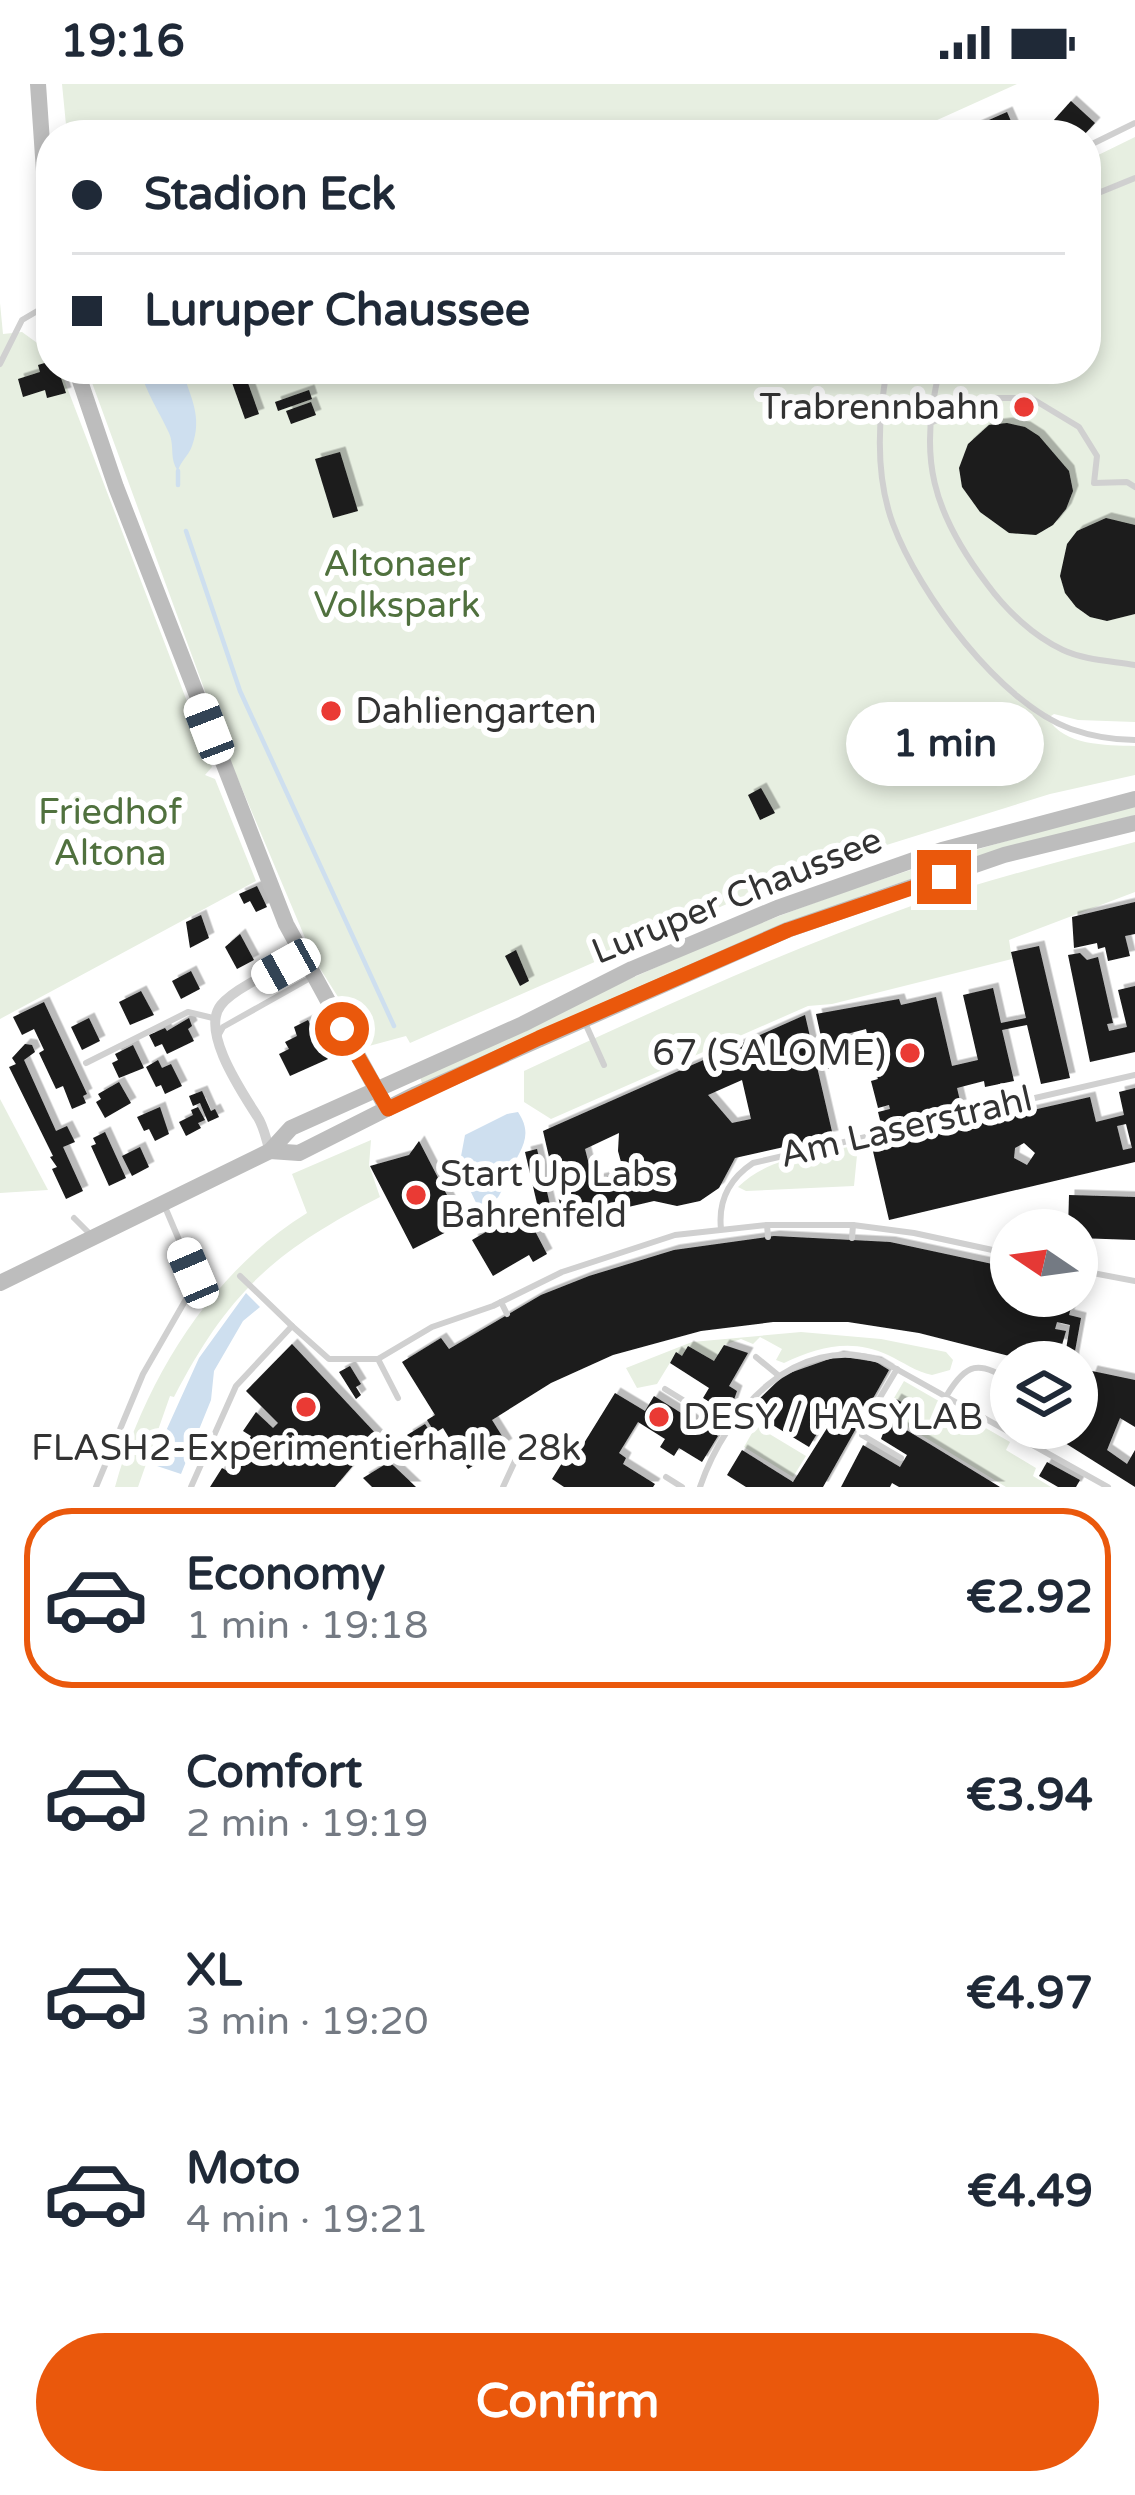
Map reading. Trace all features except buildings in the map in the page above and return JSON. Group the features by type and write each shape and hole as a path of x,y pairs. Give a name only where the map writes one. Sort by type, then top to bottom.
{"main road":[{"path":"38,84 40,120"},
{"path":"81,384 158,596 302,957 388,1109"},
{"name":"Luruper Chaussee","path":"270,1151 291,1128 523,1024 632,969 777,908 941,850 1135,799"},
{"name":"Luruper Chaussee","path":"270,1151 299,1154 388,1109 788,930 1004,856 1135,823"},
{"path":"0,1283 270,1151"}],"street":[{"path":"270,1151 261,1123 217,1040 214,1018 225,1000 302,957"}],"lane":[{"path":"1101,140 1135,123"},
{"path":"1101,192 1135,178"},
{"path":"0,364 22,320 36,312"},
{"path":"884,384 880,405 883,481 892,522 926,589 974,654 1039,711 1070,729 1135,740"},
{"path":"937,384 928,451 937,502 960,548 1000,602 1041,638 1066,652 1135,665"},
{"path":"930,423 993,398 1031,398 1079,427 1097,456 1094,482 1127,482 1135,487"},
{"path":"217,1040 223,1027 313,977"},
{"path":"86,1063 188,1012 214,1018"},
{"path":"584,1020 604,1065"},
{"name":"Am Laserstrahl","path":"721,1228 724,1196 753,1163 1135,1075"},
{"path":"96,1487 143,1374 193,1287 193,1273 163,1202"},
{"path":"74,1218 92,1236"},
{"path":"767,1225 768,1237"},
{"path":"240,1276 328,1359 378,1359 432,1327 501,1302 562,1272 675,1234 767,1225 853,1226 990,1249"},
{"path":"852,1238 853,1226"},
{"path":"1098,1274 1135,1281"},
{"path":"501,1302 507,1314"},
{"path":"191,1487 236,1386 292,1326"},
{"path":"700,1487 730,1429 778,1375 798,1363 830,1354 864,1355 897,1369 1108,1487"},
{"path":"756,1357 778,1375"},
{"path":"378,1359 398,1398"},
{"path":"946,1395 960,1373 975,1366 990,1370"},
{"path":"897,1369 862,1435 901,1458"},
{"path":"665,1389 730,1429"},
{"path":"502,1487 515,1461"},
{"path":"666,1477 682,1487"}],"green space":[{"path":"62,84 1017,84 937,120 66,120"},
{"name":"Altonaer Volkspark","path":"1135,137 1135,722 1078,720 1054,714 1048,718 1075,739 1135,746 1135,775 1050,794 800,872 410,1043 406,1036 369,1046 314,959 232,765 92,384 1101,384 1101,154"},
{"name":"Friedhof Altona","path":"0,303 3,334 22,332 36,342 36,384 66,384 212,767 205,775 215,779 256,881 0,1019"},
{"path":"1135,806 1135,815 991,852 863,895 422,1083 420,1077 559,1011 795,910 964,854"},
{"path":"1135,842 1135,892 1009,940 1012,959 808,1006 551,1119 524,1102 524,1071 766,962 941,896"},
{"path":"0,1099 48,1190 0,1193"},
{"path":"371,1140 369,1165 380,1197 283,1256 236,1301 174,1397 170,1396 138,1487 115,1487 144,1407 186,1332 241,1266 307,1213 292,1174"},
{"path":"858,1145 854,1186 746,1191 738,1187 779,1162"},
{"path":"801,1332 881,1339 946,1352 953,1360 950,1370 932,1375 874,1350 848,1346 784,1363 776,1360 782,1349 760,1337 753,1344 741,1339 724,1345 714,1361 688,1346 682,1356 676,1353 657,1384 637,1388 626,1368 692,1342"},
{"path":"904,1381 990,1430 990,1449 1006,1449 1036,1468 1033,1476 1051,1487 1006,1487 903,1424 912,1408 894,1398"},
{"path":"756,1426 806,1456 793,1477 744,1447"}],"water":[{"path":"145,384 187,384 196,425 192,446 178,471 169,433"},
{"path":"518,1112 525,1129 523,1144 499,1196 479,1209 459,1167 465,1135"},
{"path":"246,1293 260,1307 243,1321 214,1371 211,1400 181,1474 151,1464 199,1358"}],"waterway":[{"path":"178,471 178,485"},
{"path":"186,531 240,691 394,1026"}],"place":[{"name":"Trabrennbahn","path":"1024,407"},
{"name":"Dahliengarten","path":"331,711"},
{"name":"67 (SALOME)","path":"910,1053"},
{"name":"Start Up Labs Bahrenfeld","path":"416,1195"},
{"name":"FLASH2-Experimentierhalle 28k","path":"306,1407"},
{"name":"DESY / HASYLAB","path":"659,1417"}],"route":[{"path":"342,1029 388,1109 788,930 944,877"}]}
